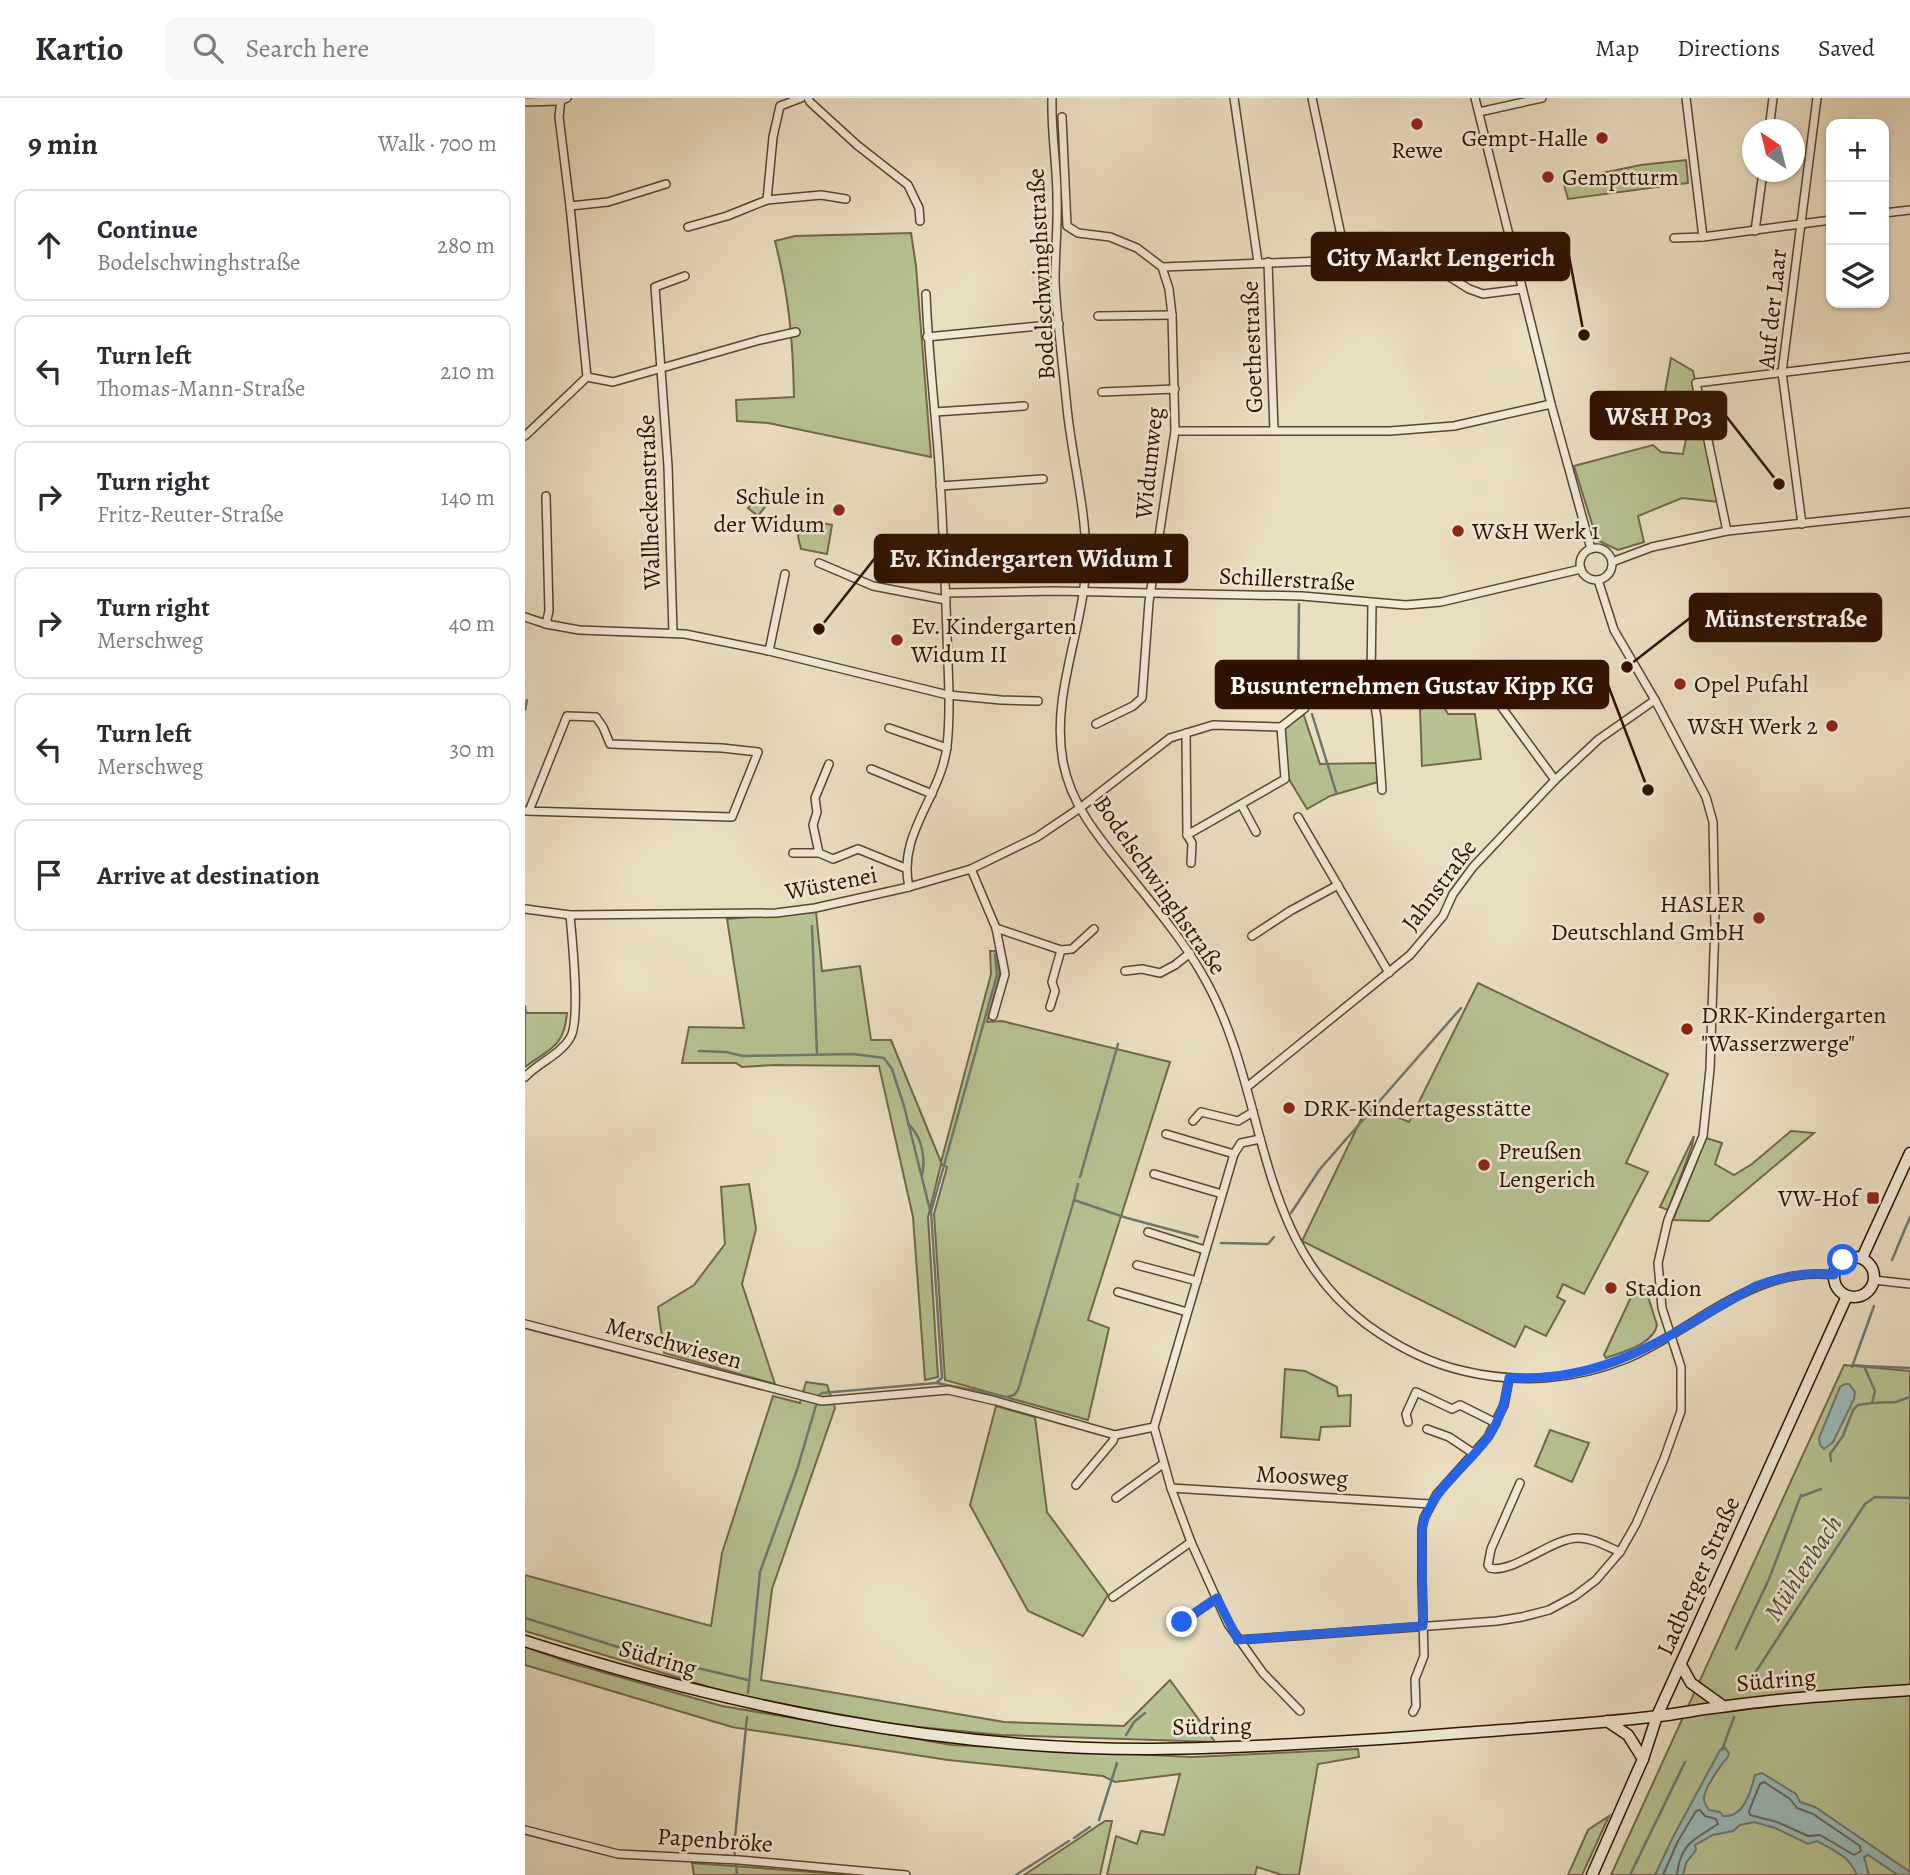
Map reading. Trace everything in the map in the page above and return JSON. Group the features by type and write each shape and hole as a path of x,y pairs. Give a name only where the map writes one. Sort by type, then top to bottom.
{"main road":[{"path":"1861,1258 1910,1153"},
{"path":"1861,1258 1871,1267 1874,1280 1872,1286 1864,1294 1847,1296 1835,1286 1834,1275 1843,1260 1861,1258"},
{"name":"Ladberger Straße","path":"1592,1875 1643,1759 1657,1716 1847,1296"},
{"name":"Südring","path":"525,1641 663,1683 743,1703 898,1731 989,1741 1139,1748 1282,1745 1606,1721 1724,1706 1910,1690"},
{"path":"1681,1665 1691,1683 1724,1706"},
{"path":"1606,1721 1628,1735 1643,1759"}],"street":[{"path":"767,200 773,137 780,106 801,98"},
{"path":"809,98 810,103 857,145 908,185 919,208 920,221"},
{"name":"Bodelschwinghstraße","path":"1052,98 1057,196 1055,281 1068,416 1085,530 1083,592 1062,701 1060,724 1063,761 1071,790 1080,808 1190,953 1219,1007 1247,1087 1280,1207 1296,1242 1324,1283 1349,1310 1381,1335 1411,1353 1459,1370 1509,1378 1551,1377 1585,1372 1626,1359 1741,1294 1772,1280 1804,1273 1834,1275"},
{"name":"Goethestraße","path":"1234,98 1258,262"},
{"path":"1312,98 1346,259"},
{"path":"1475,98 1551,404 1591,549"},
{"path":"1479,112 1542,98"},
{"path":"1686,98 1703,237"},
{"path":"1770,119 1773,98"},
{"name":"Auf der Laar","path":"1802,524 1782,372 1817,98"},
{"path":"525,102 563,99 559,117 587,377"},
{"path":"1062,117 1067,226 1078,233 1110,237 1137,248 1162,267 1402,258 1442,272 1469,289 1483,294 1522,289"},
{"path":"1755,231 1762,182"},
{"path":"570,206 608,202 666,184"},
{"path":"688,227 727,216 767,200 821,195 846,198"},
{"path":"1889,212 1910,210"},
{"path":"1674,238 1703,237 1826,221"},
{"name":"Goethestraße","path":"1268,262 1275,430"},
{"name":"Widumweg","path":"1096,724 1133,706 1142,698 1149,601 1175,431 1172,315 1162,267"},
{"name":"Wallheckenstraße","path":"673,633 668,466 655,288 685,276"},
{"path":"909,887 905,868 909,848 932,794 947,748 946,597 926,294"},
{"path":"1098,317 1172,315"},
{"path":"927,337 1059,324"},
{"path":"587,377 613,382 796,332"},
{"path":"1727,531 1696,383 1910,357"},
{"path":"525,436 587,377"},
{"name":"Widumweg","path":"1102,392 1175,389"},
{"path":"1175,431 1390,431 1454,426 1551,404"},
{"path":"935,412 1024,406"},
{"path":"940,486 1043,479"},
{"path":"546,496 549,611 546,624"},
{"path":"1612,562 1652,547 1727,531 1910,512"},
{"path":"1591,549 1605,550 1612,562 1609,574 1598,580 1587,578 1581,569 1581,557 1591,549"},
{"name":"Schillerstraße","path":"819,563 873,586 946,597 1083,592 1152,593 1302,596 1406,606 1441,602 1581,569"},
{"path":"769,651 785,574"},
{"path":"1238,1640 1497,1621 1549,1610 1575,1596 1596,1580 1620,1552 1636,1524 1664,1459 1681,1410 1681,1367 1662,1308 1658,1263 1668,1220 1703,1136 1710,1069 1715,924 1713,822 1706,797 1655,700 1614,630 1598,580"},
{"path":"1372,603 1371,683 1377,718 1382,790"},
{"path":"525,617 546,624 579,629 673,633 769,651 948,695 1038,701"},
{"path":"1454,702 1489,700 1500,705 1555,779"},
{"name":"Jahnstraße","path":"1247,1087 1389,973 1428,936 1473,867 1555,779 1599,739 1655,700"},
{"path":"1187,835 1285,779 1281,727 1305,708"},
{"path":"568,716 596,718 610,744 758,752 731,817 527,811 568,716"},
{"name":"Wüstenei","path":"525,909 570,915 776,913 815,908 909,887 971,869 1037,837 1080,808 1170,738 1213,725 1281,727"},
{"path":"890,728 947,748"},
{"path":"1187,733 1187,835 1192,843 1191,863"},
{"path":"818,853 813,825 817,812 815,798 829,764"},
{"path":"871,769 932,794"},
{"path":"1241,806 1256,832"},
{"path":"1298,817 1389,973"},
{"path":"793,853 818,853 833,859 858,849 905,868"},
{"path":"971,869 996,928 1005,974 993,1016"},
{"path":"1252,936 1290,911 1338,886"},
{"path":"525,1077 559,1051 572,1037 576,1000 570,915"},
{"path":"996,928 1061,950 1072,949 1094,929"},
{"path":"1050,1007 1055,991 1052,982 1061,950"},
{"path":"1125,971 1142,969 1160,973 1190,953"},
{"path":"1193,1121 1201,1112 1238,1121 1253,1112"},
{"path":"1165,1134 1234,1154"},
{"path":"1260,1139 1241,1143 1234,1154 1154,1427 1163,1464 1191,1542 1238,1640 1263,1673 1300,1711"},
{"path":"1154,1174 1222,1194"},
{"path":"1148,1232 1205,1250"},
{"path":"1137,1265 1197,1281"},
{"path":"1874,1280 1910,1284"},
{"path":"1118,1292 1187,1312"},
{"name":"Merschwiesen","path":"525,1324 818,1400 948,1390 1115,1435"},
{"path":"1413,1712 1416,1706 1415,1679 1424,1656 1422,1529 1430,1504 1488,1437 1504,1405 1509,1378"},
{"path":"1408,1422 1406,1414 1416,1392 1452,1409 1460,1405 1496,1423"},
{"path":"1076,1485 1113,1441 1115,1435 1154,1427"},
{"path":"1427,1429 1449,1437 1473,1453"},
{"path":"1116,1498 1163,1464"},
{"path":"1520,1483 1491,1549 1488,1565 1490,1568 1503,1568 1576,1538 1593,1540 1620,1552"},
{"name":"Moosweg","path":"1171,1488 1430,1504"},
{"path":"1114,1597 1191,1542"},
{"path":"1182,1622 1217,1598"},
{"name":"Papenbröke","path":"525,1830 618,1854 735,1859 906,1875"}],"green space":[{"path":"1686,160 1688,183 1568,199 1563,181 1641,165"},
{"path":"911,233 931,457 768,423 737,421 736,400 794,397 789,319 775,241 795,236"},
{"path":"1671,358 1693,371 1720,502 1682,498 1638,516 1644,542 1618,550 1597,540 1574,466 1653,445 1661,452 1683,454 1691,414 1662,408"},
{"path":"764,488 774,495 758,516 748,508"},
{"path":"810,521 820,526 823,523 832,525 827,554 801,549 798,533"},
{"path":"1442,704 1448,714 1475,714 1481,759 1422,766 1420,709"},
{"path":"1303,713 1320,764 1377,763 1378,782 1330,796 1307,809 1287,776 1284,728"},
{"path":"816,912 822,971 860,966 871,1040 891,1040 941,1162 991,974 990,951 996,951 1000,974 987,1022 1002,1021 1170,1062 1088,1320 1109,1328 1088,1420 945,1380 934,1214 947,1167 941,1164 928,1217 938,1377 925,1380 913,1217 879,1066 742,1067 736,1063 682,1063 689,1027 744,1028 727,919"},
{"name":"Preußen Lengerich","path":"1478,983 1668,1074 1626,1163 1648,1172 1584,1294 1563,1284 1557,1297 1565,1301 1546,1336 1525,1326 1515,1347 1302,1241 1368,1105 1409,1122"},
{"path":"525,1005 526,1013 567,1013 563,1033 555,1046 525,1067"},
{"path":"1791,1131 1814,1133 1709,1221 1673,1220 1706,1138 1722,1143 1715,1164 1734,1175 1752,1164"},
{"path":"1694,1136 1668,1210 1660,1207"},
{"path":"749,1184 756,1229 742,1284 775,1384 664,1353 658,1307 694,1285 725,1244 721,1187"},
{"path":"1638,1282 1644,1284 1657,1325 1655,1332 1644,1342 1606,1358 1604,1355"},
{"path":"1844,1365 1910,1371 1910,1875 1611,1875"},
{"path":"1285,1369 1305,1371 1337,1387 1338,1396 1351,1395 1350,1426 1321,1427 1319,1440 1281,1437"},
{"path":"806,1382 827,1385 835,1408 772,1589 761,1680 1004,1722 1124,1726 1170,1680 1215,1742 1001,1735 898,1725 738,1696 525,1631 525,1575 711,1626 722,1553 773,1396 800,1403"},
{"path":"996,1406 1035,1417 1047,1512 1108,1595 1083,1636 1028,1611 970,1505"},
{"path":"1550,1430 1589,1443 1572,1482 1535,1466"},
{"path":"525,1647 574,1664 722,1706 952,1745 1192,1757 1358,1749 1359,1757 1318,1764 1299,1875 1282,1875 1257,1867 1255,1875 1107,1875 1116,1836 1137,1844 1141,1831 1164,1835 1180,1774 1115,1782 1103,1776 948,1760 732,1727 525,1665"},
{"path":"1609,1816 1582,1875 1568,1875 1588,1830"},
{"path":"1105,1821 1112,1821 1100,1875 1024,1875"},
{"path":"692,1863 853,1875 694,1875"}],"water":[{"path":"1849,1384 1855,1392 1854,1399 1833,1442 1824,1449 1819,1438 1840,1387"},
{"path":"1724,1747 1729,1753 1728,1757 1704,1795 1704,1802 1709,1810 1720,1812 1723,1816 1736,1813 1745,1802 1755,1775 1762,1773 1796,1794 1800,1802 1815,1807 1910,1872 1910,1875 1898,1875 1868,1855 1864,1857 1869,1875 1857,1875 1846,1859 1817,1841 1808,1844 1775,1828 1754,1822 1740,1825 1733,1831 1713,1835 1695,1845 1696,1850 1686,1863 1683,1875 1655,1875 1673,1837"}],"waterway":[{"path":"1298,698 1299,604"},
{"path":"525,710 527,700"},
{"path":"1312,714 1336,792"},
{"path":"812,926 817,1054"},
{"path":"748,1693 760,1572 797,1470 819,1395 936,1383 942,1378 931,1212 997,975 995,954"},
{"path":"1291,1213 1320,1169 1461,1008"},
{"path":"1080,1177 1118,1044"},
{"path":"699,1051 743,1056 853,1054 884,1058 892,1069 904,1106 930,1210"},
{"path":"908,1124 917,1135 922,1148 922,1175"},
{"path":"1074,1200 1078,1184"},
{"path":"937,1383 1007,1397 1018,1390 1074,1200 1198,1237"},
{"path":"1892,1260 1910,1217"},
{"path":"1221,1243 1268,1244 1274,1237"},
{"path":"1852,1367 1874,1306"},
{"path":"1831,1461 1830,1454 1843,1436 1853,1410 1858,1405 1872,1403 1875,1391 1864,1366 1853,1365"},
{"path":"1864,1366 1910,1368"},
{"path":"1873,1403 1896,1402 1910,1397"},
{"path":"1802,1496 1821,1489"},
{"path":"1736,1649 1769,1579 1801,1495"},
{"name":"Mühlenbach","path":"1746,1690 1865,1504 1875,1497 1910,1498"},
{"path":"525,1618 647,1656 748,1680"},
{"path":"1126,1735 1134,1722 1145,1713"},
{"path":"735,1857 747,1717"},
{"name":"Mühlenbach","path":"1722,1750 1734,1717"},
{"path":"1630,1875 1685,1762"},
{"path":"1099,1820 1117,1763"},
{"path":"1074,1838 1090,1827"},
{"path":"1016,1875 1069,1841"},
{"path":"736,1863 737,1875"}],"place":[{"name":"Rewe","path":"1417,124"},
{"name":"Gempt-Halle","path":"1602,138"},
{"name":"Gemptturm","path":"1548,177"},
{"name":"City Markt Lengerich","path":"1584,335"},
{"name":"W&H P03","path":"1779,484"},
{"name":"Schule in der Widum","path":"839,510"},
{"name":"W&H Werk 1","path":"1458,531"},
{"name":"Ev. Kindergarten Widum I","path":"819,629"},
{"name":"Ev. Kindergarten Widum II","path":"897,640"},
{"name":"Münsterstraße","path":"1627,667"},
{"name":"Opel Pufahl","path":"1680,684"},
{"name":"W&H Werk 2","path":"1832,726"},
{"name":"Busunternehmen Gustav Kipp KG","path":"1648,790"},
{"name":"HASLER Deutschland GmbH","path":"1759,918"},
{"name":"DRK-Kindergarten \"Wasserzwerge\"","path":"1687,1029"},
{"name":"DRK-Kindertagesstätte","path":"1289,1108"},
{"name":"Preußen Lengerich","path":"1484,1165"},
{"name":"VW-Hof","path":"1873,1198"},
{"name":"Stadion","path":"1611,1288"}],"route":[{"path":"1182,1622 1217,1598 1238,1640 1423,1626 1424,1518 1437,1494 1488,1437 1504,1405 1509,1378 1562,1376 1626,1359 1756,1286 1804,1273 1834,1275 1835,1269 1843,1260"}]}
